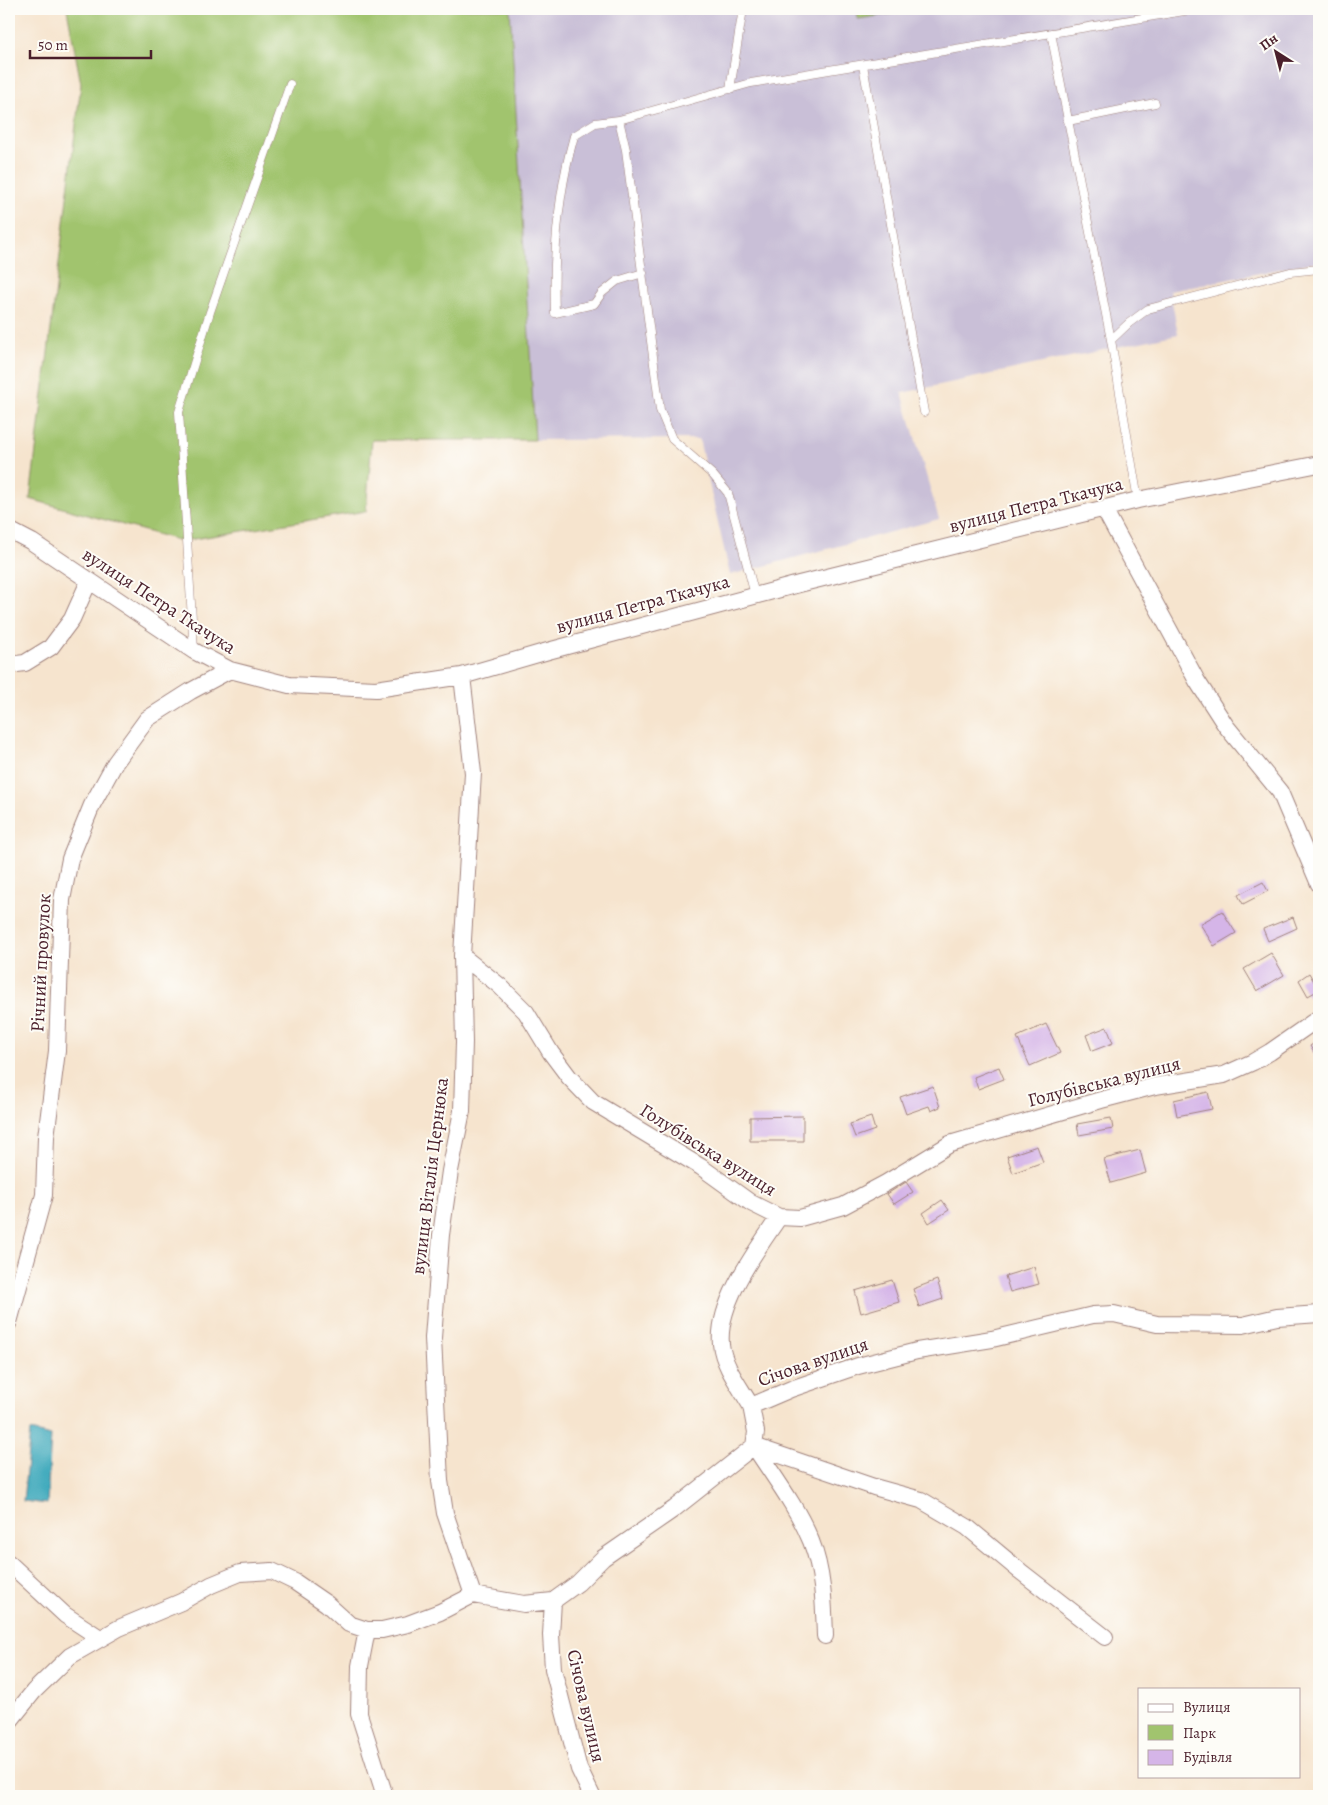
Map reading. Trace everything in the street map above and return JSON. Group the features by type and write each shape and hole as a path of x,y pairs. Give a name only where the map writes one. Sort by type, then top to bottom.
{"street":[{"name":"вулиця Петра Ткачука","path":"9,530 32,542 194,651 230,670 289,685 376,688 462,676 755,595 1138,500 1319,464"},
{"path":"1104,509 1197,681 1226,726 1280,792 1319,884"},
{"path":"9,665 25,663 51,646 72,619 89,581"},
{"name":"Річний провулок","path":"9,1322 44,1196 46,1137 58,1051 62,900 70,859 92,805 115,762 147,719 191,691 230,670"},
{"name":"вулиця Віталія Цернюка","path":"462,676 473,773 462,956 464,1042 462,1111 450,1171 442,1226 433,1338 440,1481 445,1513 472,1595"},
{"name":"Голубівська вулиця","path":"462,956 500,986 526,1012 569,1077 593,1102 702,1167 751,1203 779,1217 800,1218 844,1206 950,1144 1155,1086 1224,1075 1259,1059 1319,1018"},
{"path":"750,1406 726,1362 721,1345 721,1328 727,1307 742,1274 779,1217"},
{"name":"Січова вулиця","path":"754,1446 756,1432 750,1406 791,1389 858,1366 918,1351 992,1339 1093,1315 1114,1314 1157,1324 1243,1325 1277,1317 1319,1314"},
{"path":"9,1722 34,1691 70,1656 119,1628 181,1602 211,1585 240,1572 272,1571 295,1582 328,1604 349,1624 367,1630 382,1630 408,1624 440,1612 472,1595 524,1604 553,1601 578,1583 603,1558 674,1509 754,1446"},
{"path":"754,1446 794,1507 812,1542 824,1601 825,1636"},
{"path":"754,1446 874,1487 921,1500 968,1526 1020,1571 1105,1637"},
{"path":"9,1563 64,1615 100,1638"},
{"name":"Січова вулиця","path":"553,1601 550,1635 553,1669 578,1769 592,1796"},
{"path":"367,1630 360,1666 359,1714 385,1796"}],"lane":[{"path":"730,89 743,9"},
{"path":"643,273 616,280 602,293 594,304 555,313 554,279 558,223 567,160 574,136 595,123 619,120 751,83 1196,9"},
{"path":"1051,33 1111,340 1138,500"},
{"path":"863,65 924,412"},
{"path":"194,651 179,412 210,312 290,84"},
{"path":"1068,122 1155,103"},
{"path":"619,120 626,150 660,410 672,439 713,476 728,493 755,595"},
{"path":"1111,340 1129,322 1148,309 1290,272 1319,270"}],"shaded area":[{"path":"510,9 857,9 858,19 922,9 1319,9 1319,261 1170,291 1178,334 902,393 939,519 730,575 699,439 535,440"}],"green space":[{"path":"67,9 510,9 535,440 372,440 366,511 181,541 30,499 81,84"},
{"path":"857,9 922,9 858,19"}],"water":[{"path":"30,1431 51,1436 47,1504 23,1501"}],"building":[{"path":"1263,882 1268,891 1243,904 1238,895"},
{"path":"1222,911 1236,933 1214,946 1200,924"},
{"path":"1293,917 1297,928 1268,941 1263,929"},
{"path":"1271,953 1284,975 1257,991 1244,969"},
{"path":"1309,973 1319,990 1308,996 1299,980"},
{"path":"1046,1024 1060,1053 1030,1066 1017,1037"},
{"path":"1107,1027 1113,1043 1092,1051 1086,1035"},
{"path":"1319,1040 1319,1061 1310,1046"},
{"path":"999,1067 1004,1079 978,1089 974,1077"},
{"path":"933,1086 940,1107 931,1111 929,1106 906,1114 900,1097"},
{"path":"1208,1092 1212,1109 1177,1116 1174,1100"},
{"path":"803,1116 803,1141 750,1141 750,1117"},
{"path":"871,1117 875,1130 855,1137 850,1124"},
{"path":"1111,1118 1113,1129 1079,1135 1077,1124"},
{"path":"1037,1146 1043,1162 1013,1173 1007,1156"},
{"path":"1140,1150 1146,1173 1111,1183 1104,1159"},
{"path":"906,1182 913,1192 894,1204 887,1194"},
{"path":"942,1200 949,1210 929,1223 923,1213"},
{"path":"1034,1267 1039,1284 1010,1292 1005,1276"},
{"path":"892,1280 899,1302 861,1313 855,1291"},
{"path":"937,1280 943,1299 919,1307 913,1289"}]}
